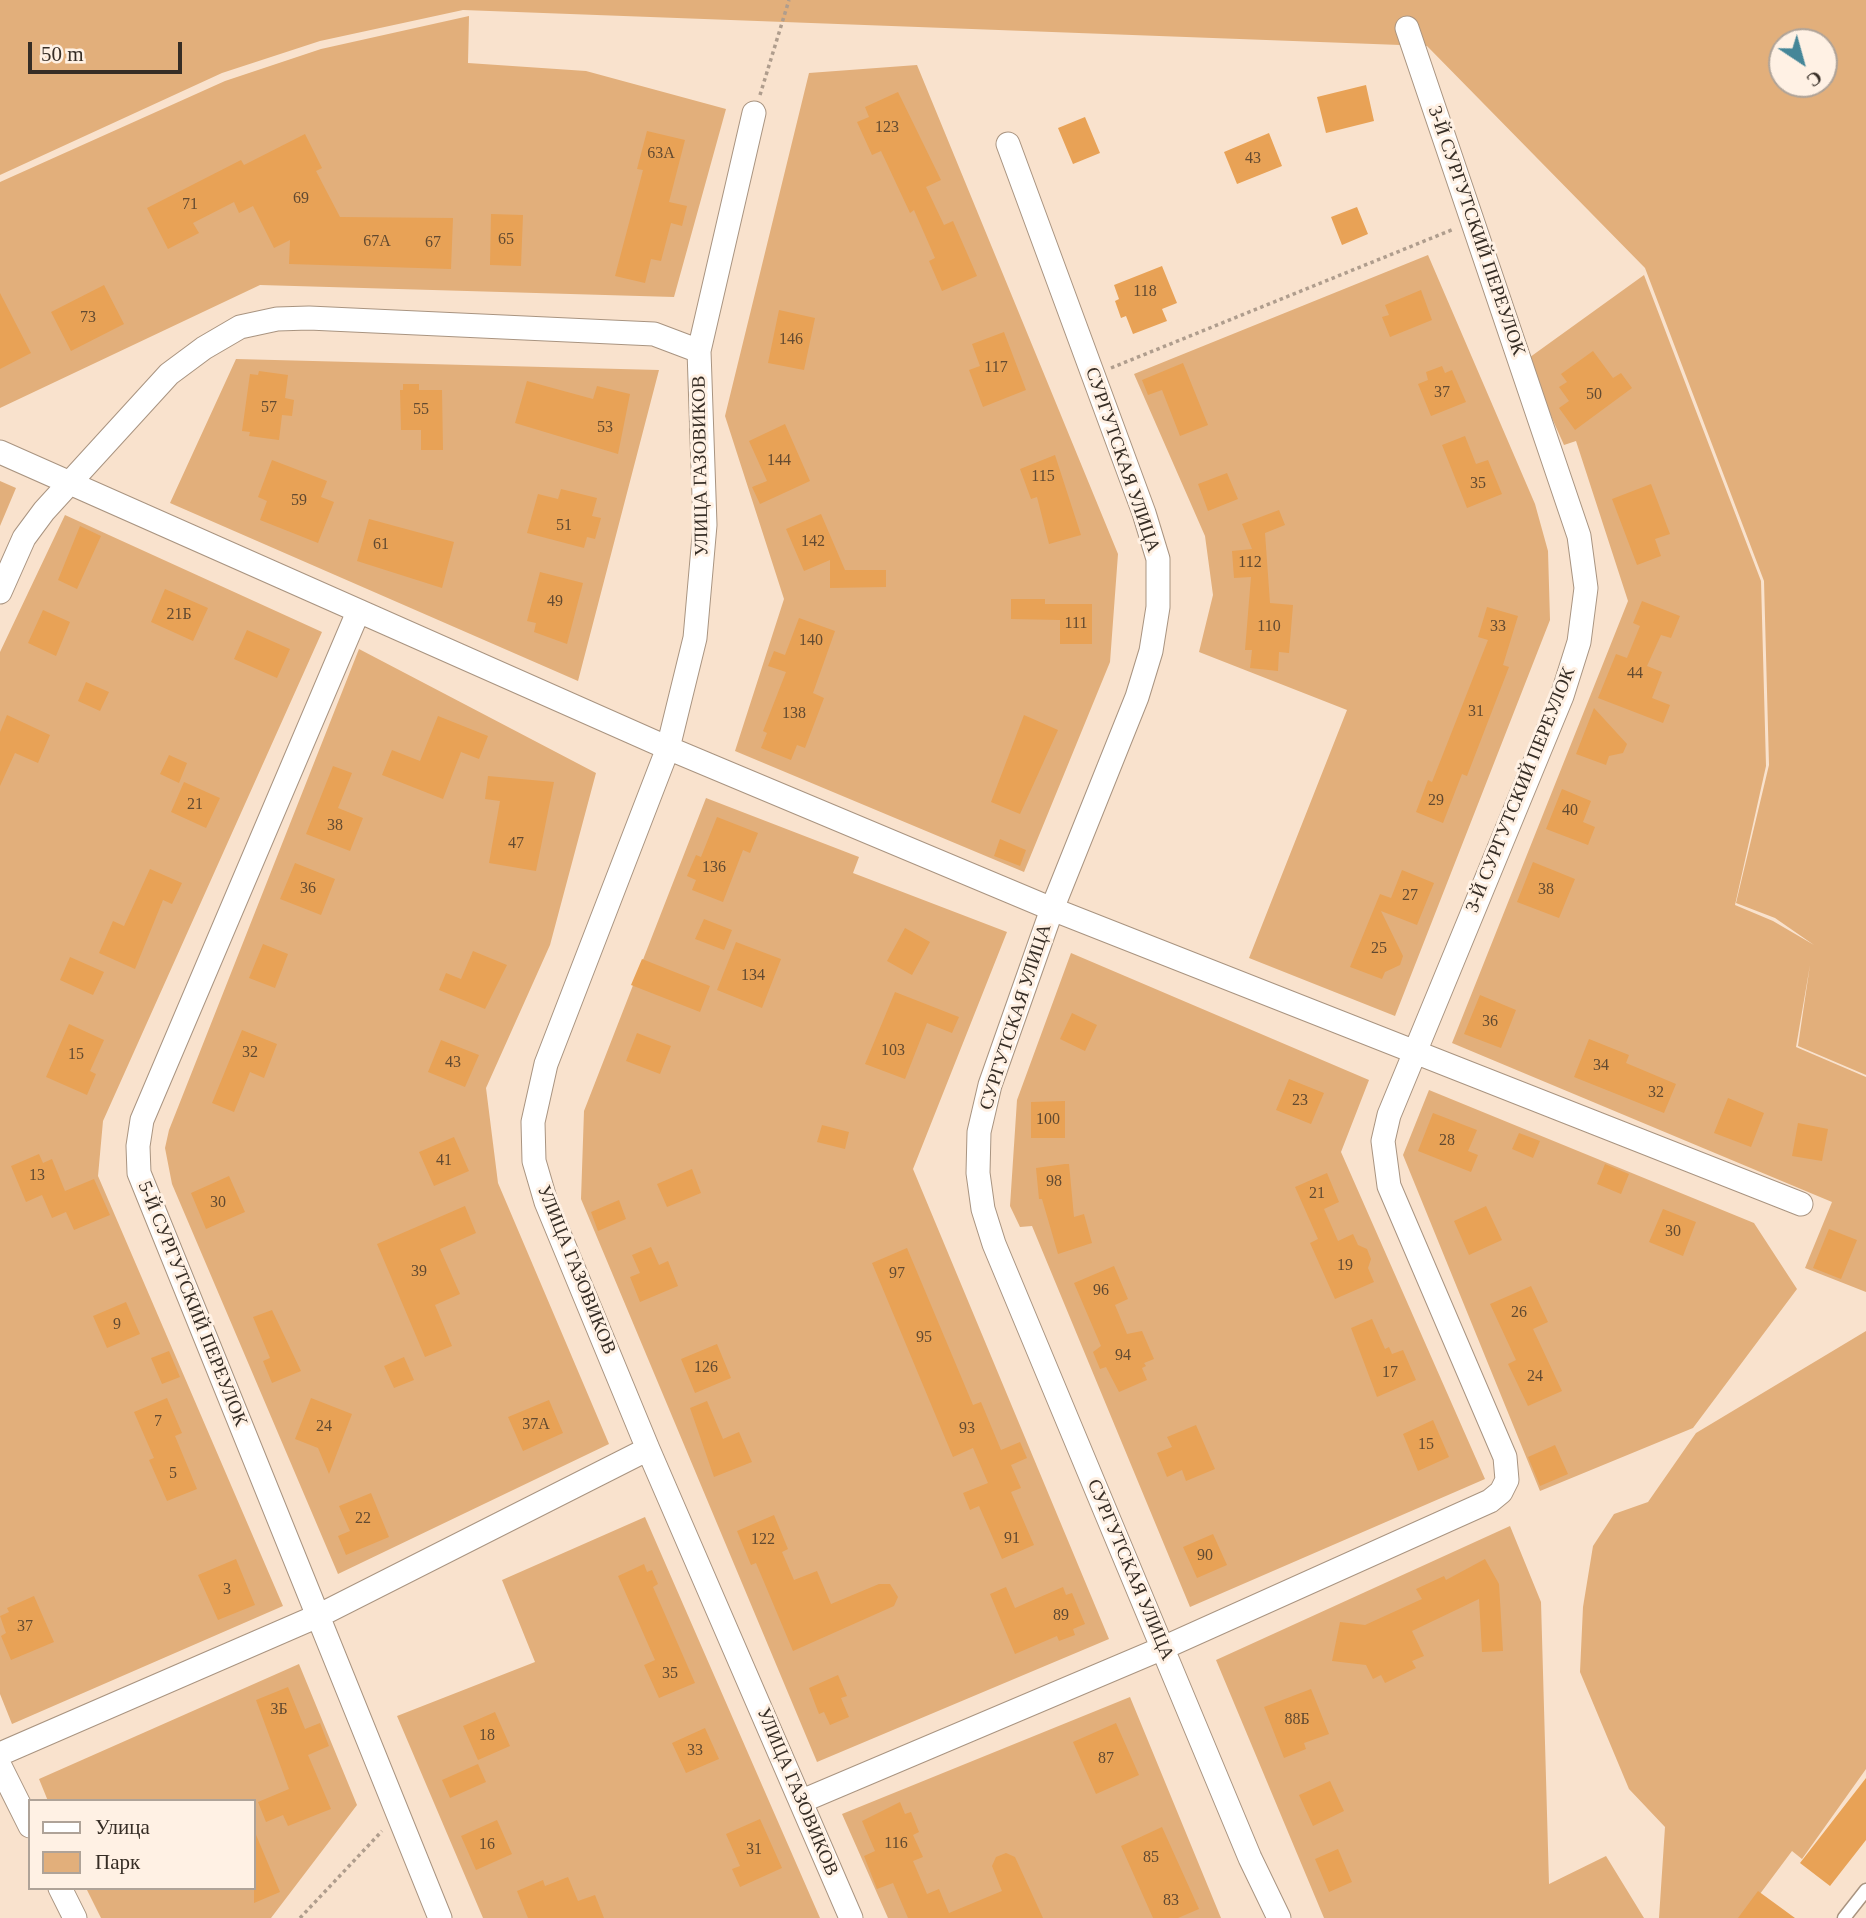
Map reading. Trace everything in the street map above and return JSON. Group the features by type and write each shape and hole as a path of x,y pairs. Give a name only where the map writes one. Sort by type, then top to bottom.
{"street":[{"name":"3-Й СУРГУТСКИЙ ПЕРЕУЛОК","path":"1163,1648 1490,1501 1502,1492 1507,1480 1505,1457 1404,1224 1384,1165 1383,1140 1389,1115 1414,1051 1562,696 1579,642 1586,588 1578,536 1407,28"},
{"name":"УЛИЦА ГАЗОВИКОВ","path":"754,113 699,351 705,525 695,638 668,748 546,1064 533,1122 534,1161 546,1202 648,1448 851,1918"},
{"name":"СУРГУТСКАЯ УЛИЦА","path":"1007,144 1144,513 1157,559 1158,607 1151,651 1137,697 1052,909 990,1085 979,1132 978,1173 983,1209 994,1244 1250,1858 1279,1918"},
{"name":"УЛИЦА ГАЗОВИКОВ","path":"69,485 169,374 204,348 240,327 277,319 654,334 699,351"},
{"path":"0,452 69,485 668,748 1052,909 1801,1204"},
{"path":"0,592 24,538 69,485"},
{"name":"5-Й СУРГУТСКИЙ ПЕРЕУЛОК","path":"358,612 142,1120 138,1146 139,1173 146,1197 320,1615 440,1918"},
{"path":"0,1754 320,1615 648,1448"},
{"path":"802,1801 1163,1648"},
{"path":"0,1766 28,1822"},
{"path":"62,1890 75,1918"}],"lane":[{"path":"1844,1918 1866,1890"}],"path":[{"path":"754,113 789,0"},
{"path":"1093,375 1473,222"},
{"path":"300,1918 398,1814"}],"green space":[{"path":"0,0 1866,0 1866,1075 1798,1046 1810,965 1796,1047 1866,1077 1866,1292 1805,1268 1832,1202 1452,1043 1628,601 1576,441 1564,445 1526,360 1644,275 1761,581 1766,766 1735,905 1773,921 1814,945 1775,918 1736,903 1769,765 1764,581 1645,268 1427,46 463,10 320,41 222,73 0,175"},
{"path":"469,16 468,63 586,71 726,109 674,297 260,285 0,408 0,182 225,81 321,49"},
{"path":"917,65 1118,554 1110,662 1024,872 735,751 784,599 725,416 809,73"},
{"path":"1428,255 1535,504 1548,551 1550,620 1395,1016 1249,958 1347,710 1199,652 1213,595 1205,536 1134,374"},
{"path":"236,359 659,370 578,681 170,503"},
{"path":"0,481 16,488 0,526"},
{"path":"65,515 322,632 103,1121 98,1176 283,1606 12,1724 0,1694 0,652"},
{"path":"359,649 596,773 550,945 486,1088 498,1183 609,1444 338,1574 172,1184 165,1148 169,1130"},
{"path":"706,798 859,857 853,873 1007,932 913,1169 1109,1639 817,1762 581,1199 584,1111"},
{"path":"1071,953 1369,1080 1341,1152 1485,1479 1190,1607 1032,1226 1020,1227 1010,1206 1017,1100"},
{"path":"1429,1090 1754,1223 1797,1289 1693,1428 1540,1491 1403,1155"},
{"path":"1866,1331 1866,1769 1802,1859 1792,1851 1742,1918 1659,1918 1665,1827 1629,1789 1580,1672 1583,1607 1593,1546 1614,1514 1648,1502 1696,1433"},
{"path":"645,1517 820,1918 483,1918 397,1716 535,1662 502,1580"},
{"path":"1510,1526 1541,1602 1549,1884 1606,1856 1644,1918 1324,1918 1216,1660"},
{"path":"299,1664 357,1805 271,1918 101,1918 87,1890 256,1890 256,1799 47,1799 39,1779"},
{"path":"1130,1697 1221,1918 888,1918 842,1814"}],"building":[{"path":"1366,85 1374,121 1326,133 1317,97"},
{"path":"898,92 941,180 926,187 944,225 953,221 977,276 942,291 929,261 935,258 914,210 910,213 881,151 872,155 857,122 869,117 865,107"},
{"path":"1085,117 1100,153 1073,164 1058,128"},
{"path":"647,131 685,140 669,202 687,206 682,226 671,223 661,261 651,259 645,283 615,276 643,170 637,169"},
{"path":"1269,133 1282,166 1237,184 1224,152"},
{"path":"305,134 322,168 316,171 340,217 453,218 451,269 289,264 290,240 274,248 253,206 239,213 234,202 193,223 199,233 168,249 147,208 241,160 244,165"},
{"path":"1357,207 1368,234 1342,245 1331,217"},
{"path":"491,214 523,215 521,266 490,265"},
{"path":"1162,266 1177,303 1162,309 1167,321 1133,334 1126,316 1121,318 1115,301 1119,299 1114,285"},
{"path":"104,285 124,324 71,351 51,312"},
{"path":"1421,290 1432,320 1390,337 1382,317 1389,315 1385,305"},
{"path":"0,293 31,353 0,369"},
{"path":"779,310 815,318 804,370 768,363"},
{"path":"1004,332 1026,390 983,407 969,370 980,366 972,344"},
{"path":"1593,351 1613,378 1621,373 1632,388 1575,430 1559,408 1569,401 1559,387 1567,382 1561,374"},
{"path":"1183,363 1208,425 1180,436 1162,390 1148,395 1142,380"},
{"path":"1442,366 1445,373 1452,370 1466,402 1431,416 1418,384 1428,380 1426,372"},
{"path":"259,371 288,375 285,398 294,400 292,416 282,415 279,440 249,436 250,432 242,431 250,374 258,375"},
{"path":"527,381 593,399 597,386 630,394 618,454 515,423"},
{"path":"403,384 419,384 419,390 442,390 443,450 421,450 421,430 401,430 400,390 403,390"},
{"path":"785,424 810,481 760,504 752,487 767,481 749,441"},
{"path":"1465,436 1476,464 1488,460 1502,494 1467,508 1442,445"},
{"path":"1055,455 1081,535 1049,544 1037,497 1031,499 1020,469"},
{"path":"272,460 327,481 321,497 334,502 318,543 260,520 267,501 258,497"},
{"path":"1227,473 1238,499 1208,511 1198,484"},
{"path":"1651,484 1670,534 1655,539 1661,556 1637,565 1612,499"},
{"path":"561,489 597,498 592,516 601,518 595,539 587,537 584,548 527,533 538,494 558,499"},
{"path":"1279,510 1285,525 1265,533 1270,603 1293,605 1289,653 1279,652 1278,671 1250,668 1252,650 1245,650 1251,577 1234,578 1232,551 1252,549 1242,524"},
{"path":"821,514 845,570 886,570 886,587 830,588 830,560 804,571 786,529"},
{"path":"369,519 454,542 442,588 357,561"},
{"path":"80,526 101,536 77,589 58,580"},
{"path":"540,572 583,583 567,644 534,632 536,623 527,621"},
{"path":"165,589 208,608 193,641 151,622"},
{"path":"1011,599 1045,599 1045,604 1092,604 1092,644 1060,644 1060,620 1011,619"},
{"path":"1642,601 1680,616 1671,638 1661,635 1647,666 1662,672 1652,698 1670,705 1663,723 1598,698 1616,654 1627,658 1640,626 1633,623"},
{"path":"1487,607 1518,616 1503,665 1509,667 1467,776 1462,774 1443,823 1416,812 1428,780 1432,782 1488,640 1478,637"},
{"path":"43,610 70,622 56,656 28,643"},
{"path":"799,618 835,631 813,693 824,698 805,748 797,745 791,760 761,748 767,733 763,731 786,672 768,666 774,651 785,655"},
{"path":"247,630 290,649 277,678 234,659"},
{"path":"86,682 109,692 100,711 78,701"},
{"path":"1594,708 1627,744 1623,753 1609,756 1606,765 1576,754"},
{"path":"7,715 50,735 38,763 15,753 0,786 0,732"},
{"path":"1024,715 1058,730 1020,814 991,802"},
{"path":"438,716 488,736 479,759 461,752 443,799 382,775 392,750 420,761"},
{"path":"169,755 187,763 179,783 160,774"},
{"path":"333,766 352,773 338,808 363,818 350,851 306,834"},
{"path":"488,776 554,782 536,871 489,863 500,801 485,799"},
{"path":"184,782 220,798 206,828 171,812"},
{"path":"1562,789 1591,801 1583,822 1595,827 1588,845 1546,829"},
{"path":"717,817 758,833 750,853 743,850 723,902 692,890 696,880 687,876 696,855 701,857"},
{"path":"1000,839 1026,850 1020,866 994,856"},
{"path":"1533,862 1575,879 1559,918 1517,902"},
{"path":"295,863 335,879 321,915 280,899"},
{"path":"150,869 182,883 172,904 163,900 135,969 99,953 113,921 124,926"},
{"path":"1402,870 1434,883 1417,925 1381,911 1403,956 1400,965 1385,972 1382,979 1350,967 1380,894 1391,898"},
{"path":"704,919 732,930 724,950 695,939"},
{"path":"905,928 930,942 912,975 887,961"},
{"path":"736,942 781,959 762,1008 717,990"},
{"path":"263,944 288,954 275,988 249,978"},
{"path":"473,951 507,965 485,1009 439,990 446,973 461,979"},
{"path":"70,957 104,972 93,995 60,980"},
{"path":"642,959 710,986 700,1012 631,985"},
{"path":"895,992 959,1017 952,1033 927,1023 905,1079 865,1064"},
{"path":"1480,995 1516,1010 1501,1048 1464,1034"},
{"path":"1072,1013 1097,1025 1085,1051 1060,1039"},
{"path":"69,1024 104,1040 90,1071 96,1074 87,1095 46,1077"},
{"path":"242,1030 277,1044 264,1078 250,1072 234,1112 212,1103"},
{"path":"637,1033 671,1046 660,1074 626,1061"},
{"path":"1589,1039 1629,1055 1626,1063 1676,1084 1664,1113 1574,1077"},
{"path":"441,1040 479,1055 465,1087 428,1072"},
{"path":"1289,1079 1324,1093 1311,1124 1276,1110"},
{"path":"1728,1098 1764,1113 1751,1147 1714,1133"},
{"path":"1065,1101 1065,1138 1031,1138 1031,1102"},
{"path":"1433,1113 1477,1130 1468,1151 1478,1155 1471,1172 1418,1151"},
{"path":"1798,1123 1828,1129 1822,1161 1792,1156"},
{"path":"822,1125 849,1132 845,1149 817,1142"},
{"path":"1519,1133 1540,1141 1533,1158 1512,1149"},
{"path":"454,1137 469,1171 434,1186 419,1152"},
{"path":"39,1154 43,1163 52,1159 65,1191 94,1179 110,1215 74,1230 66,1212 52,1218 42,1195 26,1202 11,1166"},
{"path":"1069,1164 1074,1217 1084,1214 1092,1243 1058,1254 1042,1199 1039,1199 1036,1168"},
{"path":"1605,1164 1629,1174 1621,1194 1597,1184"},
{"path":"692,1169 701,1193 667,1207 657,1184"},
{"path":"1327,1173 1339,1202 1324,1209 1338,1241 1353,1234 1358,1245 1367,1249 1371,1259 1368,1268 1374,1282 1335,1299 1310,1243 1318,1239 1295,1187"},
{"path":"229,1176 245,1212 206,1229 191,1193"},
{"path":"619,1200 626,1219 598,1231 591,1212"},
{"path":"465,1206 476,1233 440,1249 460,1294 435,1305 452,1346 425,1357 377,1244"},
{"path":"1486,1206 1502,1240 1469,1255 1454,1221"},
{"path":"1663,1209 1696,1222 1683,1256 1649,1242"},
{"path":"1829,1229 1857,1240 1841,1279 1813,1268"},
{"path":"651,1247 659,1265 668,1261 678,1286 640,1302 630,1277 640,1273 632,1255"},
{"path":"907,1248 973,1405 981,1402 1001,1450 1020,1442 1027,1458 1011,1465 1021,1488 1011,1492 1034,1545 1002,1559 979,1506 970,1510 963,1493 988,1483 973,1448 953,1457 872,1263"},
{"path":"1114,1266 1128,1299 1115,1305 1127,1334 1142,1331 1154,1359 1144,1363 1146,1366 1142,1368 1147,1380 1119,1392 1106,1367 1100,1369 1093,1352 1101,1346 1074,1283"},
{"path":"1531,1286 1548,1322 1533,1329 1562,1391 1528,1406 1508,1364 1516,1360 1490,1304"},
{"path":"126,1302 140,1334 107,1348 93,1316"},
{"path":"272,1310 301,1371 272,1383 263,1361 270,1358 253,1317"},
{"path":"1372,1319 1385,1349 1389,1347 1392,1354 1403,1350 1416,1380 1377,1397 1351,1328"},
{"path":"717,1344 731,1378 695,1393 681,1359"},
{"path":"169,1351 180,1377 162,1384 151,1358"},
{"path":"404,1357 414,1380 394,1388 384,1366"},
{"path":"167,1398 182,1433 175,1436 197,1489 167,1501 149,1460 154,1458 134,1412"},
{"path":"311,1398 352,1414 329,1474 318,1448 295,1439"},
{"path":"549,1400 563,1433 523,1451 508,1417"},
{"path":"707,1401 723,1439 739,1432 752,1462 714,1477 690,1408"},
{"path":"1433,1420 1449,1457 1418,1471 1403,1434"},
{"path":"1196,1425 1215,1469 1186,1481 1182,1470 1167,1477 1157,1453 1172,1447 1167,1437"},
{"path":"1555,1445 1568,1474 1540,1486 1528,1457"},
{"path":"371,1493 389,1537 346,1555 338,1536 350,1531 339,1506"},
{"path":"774,1515 788,1549 782,1552 794,1580 817,1571 831,1604 879,1584 890,1584 898,1597 894,1606 793,1651 756,1563 751,1565 737,1531"},
{"path":"1213,1534 1227,1565 1197,1578 1183,1547"},
{"path":"236,1559 255,1605 218,1620 198,1575"},
{"path":"1485,1559 1499,1584 1503,1651 1482,1652 1479,1599 1412,1631 1424,1656 1412,1661 1416,1668 1385,1683 1381,1675 1373,1679 1366,1665 1332,1661 1340,1622 1365,1625 1422,1599 1416,1589 1444,1576 1446,1580"},
{"path":"644,1564 647,1572 652,1570 658,1584 653,1587 695,1683 659,1698 644,1665 655,1660 618,1576"},
{"path":"1006,1587 1015,1608 1063,1587 1066,1595 1072,1593 1085,1624 1073,1629 1075,1635 1059,1641 1057,1636 1015,1654 990,1594"},
{"path":"34,1596 54,1642 11,1660 1,1636 6,1633 0,1616 9,1612 7,1608"},
{"path":"838,1675 847,1696 841,1698 849,1717 830,1725 824,1712 819,1714 809,1688"},
{"path":"288,1687 305,1729 320,1723 329,1746 308,1755 331,1809 288,1826 283,1815 266,1822 258,1802 289,1789 256,1700"},
{"path":"1311,1689 1329,1734 1304,1743 1306,1749 1284,1758 1264,1707"},
{"path":"495,1712 510,1746 478,1760 463,1726"},
{"path":"1116,1723 1139,1775 1096,1794 1073,1742"},
{"path":"705,1728 719,1759 686,1773 672,1743"},
{"path":"478,1764 486,1782 450,1798 442,1780"},
{"path":"1866,1778 1866,1840 1830,1886 1800,1863"},
{"path":"1330,1781 1344,1811 1313,1826 1299,1795"},
{"path":"900,1802 905,1814 911,1812 919,1832 913,1835 923,1857 913,1861 927,1894 939,1889 949,1913 1002,1891 992,1866 996,1857 1006,1853 1015,1857 1043,1918 908,1918 893,1883 877,1889 864,1856 875,1851 862,1821"},
{"path":"760,1819 782,1868 740,1887 732,1869 740,1866 726,1834"},
{"path":"497,1820 512,1854 476,1870 461,1836"},
{"path":"1162,1827 1199,1909 1178,1918 1153,1918 1121,1846"},
{"path":"256,1835 280,1892 254,1903 256,1890"},
{"path":"1338,1849 1352,1882 1329,1892 1315,1859"},
{"path":"568,1877 578,1901 595,1895 604,1918 528,1918 517,1891 543,1880 545,1886"},
{"path":"1758,1891 1795,1918 1738,1918"}]}
